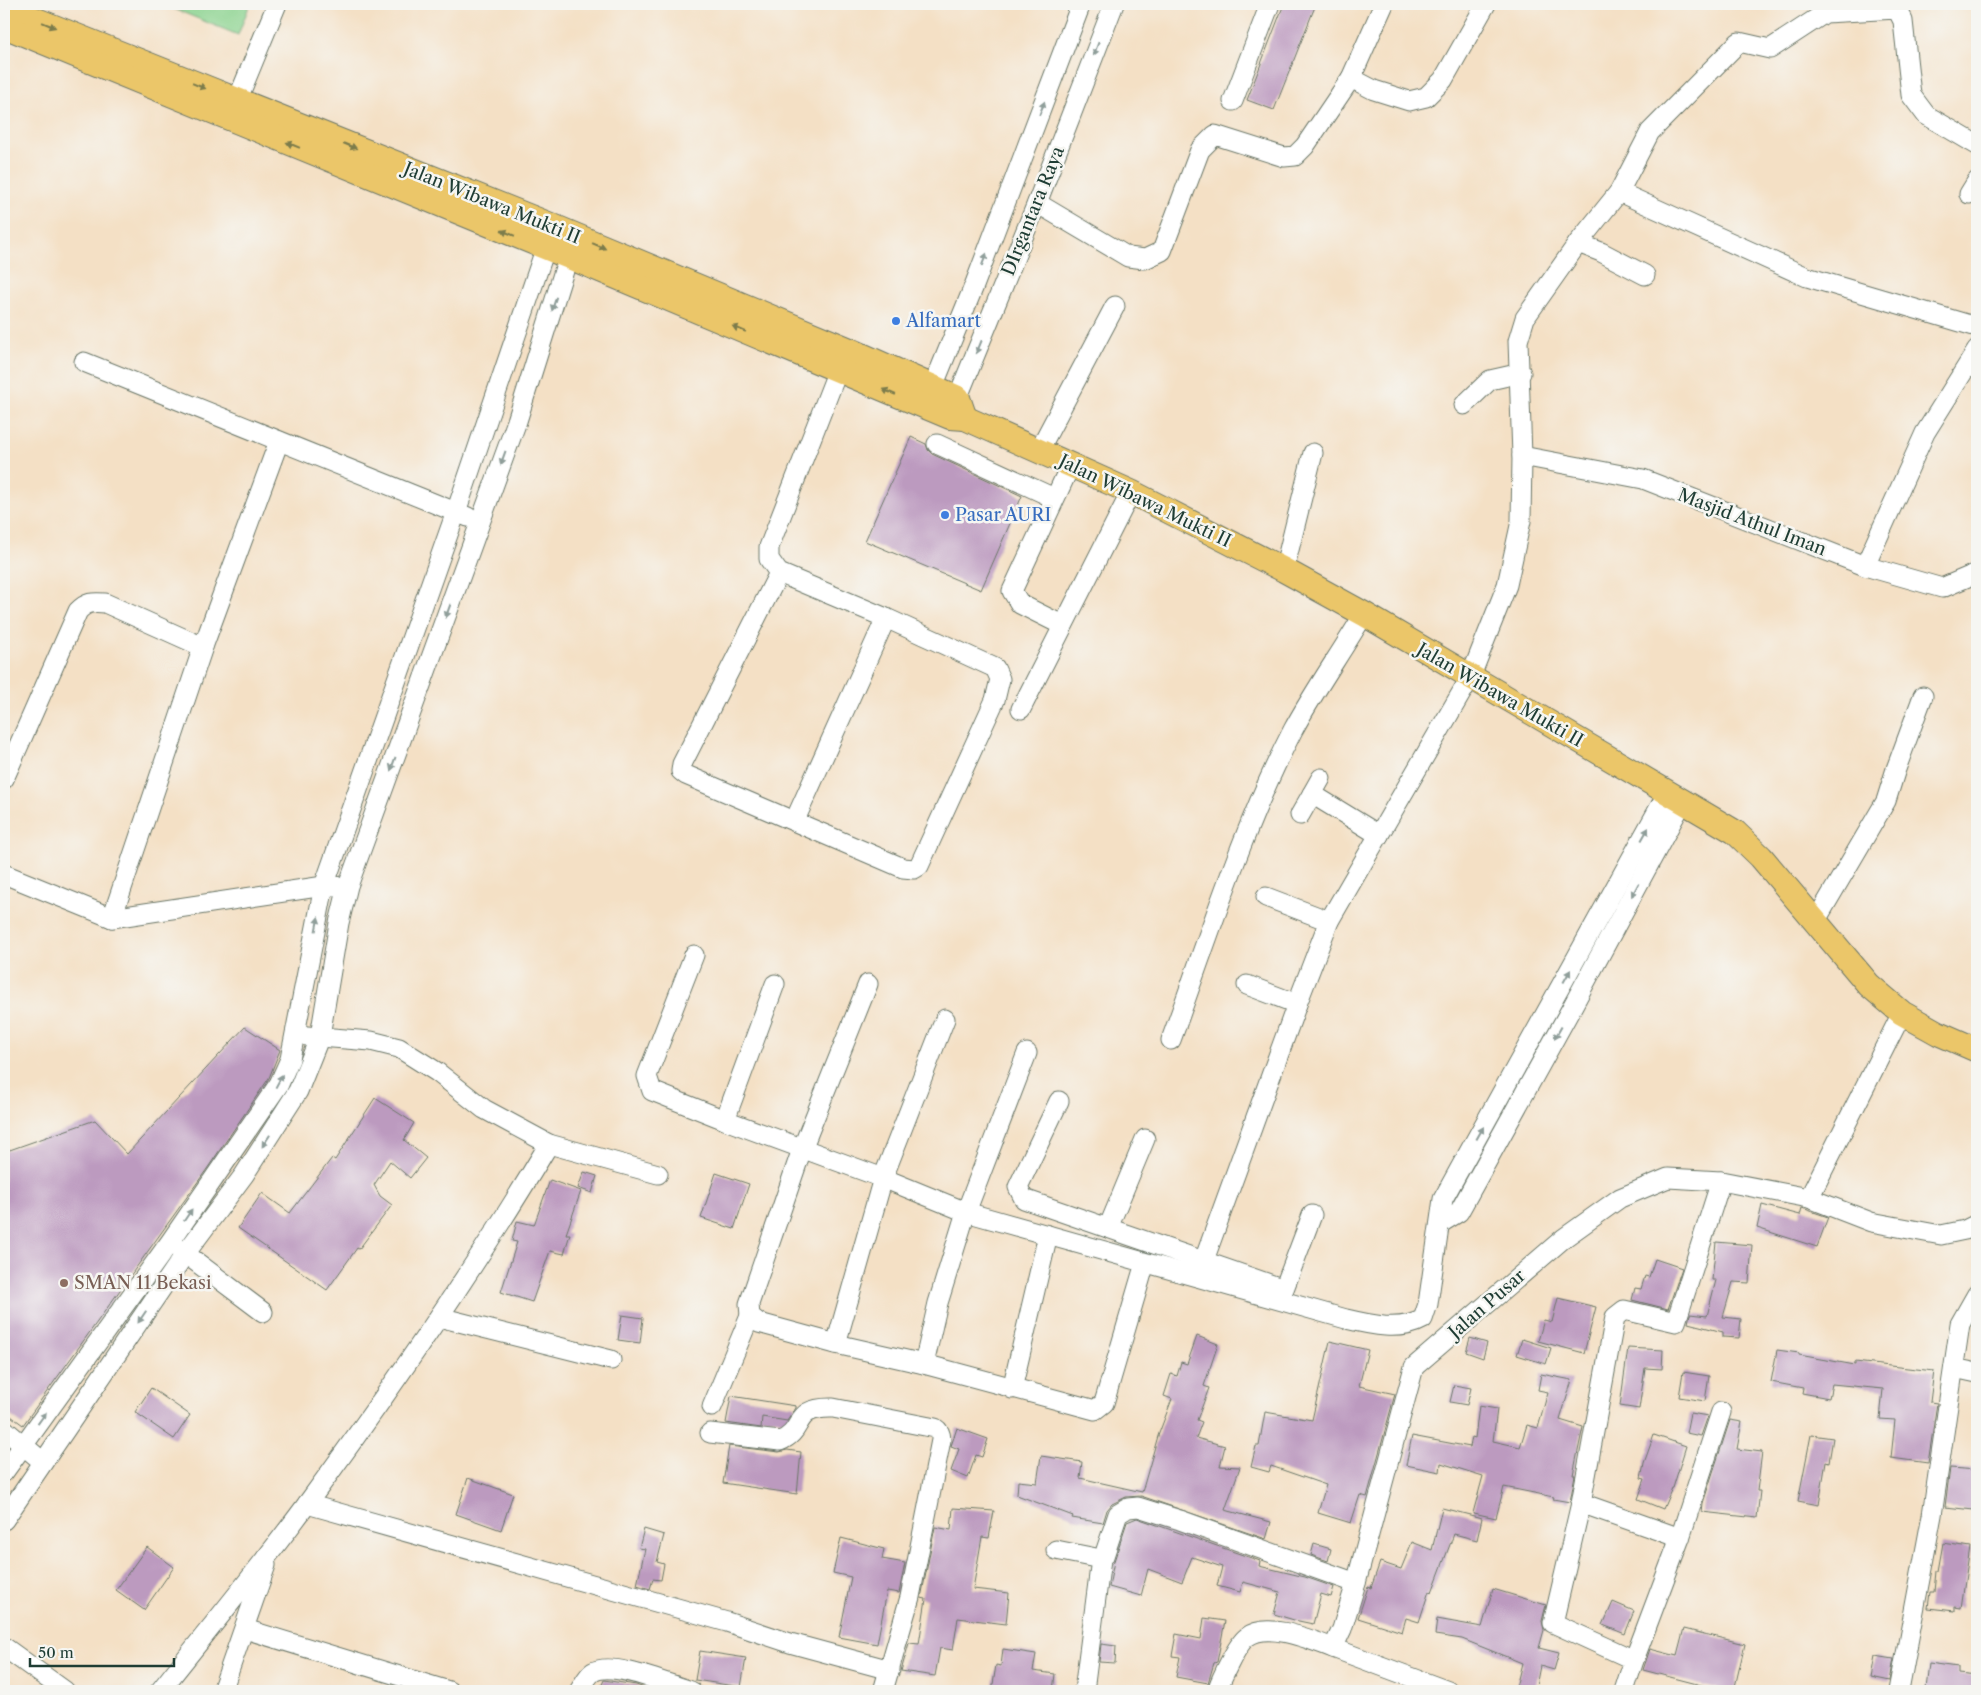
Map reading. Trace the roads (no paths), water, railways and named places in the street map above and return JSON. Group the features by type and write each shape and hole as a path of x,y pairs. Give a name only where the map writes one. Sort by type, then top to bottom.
{"main road":[{"name":"Jalan Wibawa Mukti II","path":"4,7 553,226 572,246 838,370 929,396"},
{"name":"Jalan Wibawa Mukti II","path":"4,26 546,248 572,246 850,350 958,411 1131,492 1284,570 1364,614 1735,832 1760,857 1869,985 1902,1013 1938,1033 1977,1050"}],"street":[{"path":"237,101 278,4"},
{"name":"DIrgantara Raya","path":"929,396 974,286 1081,4"},
{"name":"DIrgantara Raya","path":"958,411 999,297 1114,4"},
{"path":"1233,101 1270,4"},
{"path":"1037,203 1128,256 1146,259 1162,251 1200,150 1215,135 1284,157 1295,156 1305,146 1351,78 1384,4"},
{"path":"1351,78 1374,90 1409,101 1426,97 1443,80 1486,4"},
{"path":"1203,1262 1329,920 1470,678 1507,585 1521,521 1521,374 1518,341 1524,318 1578,243 1619,192 1650,132 1739,42 1770,49 1825,13 1898,9 1902,20 1911,95 1926,115 1977,145"},
{"path":"1619,192 1807,277 1977,327"},
{"path":"4,1472 170,1242 279,1084 290,1059 296,1036 324,886 456,512 553,226"},
{"path":"1578,243 1602,252 1645,275"},
{"path":"4,1520 185,1254 244,1176 298,1091 320,1036 348,886 517,421 572,246"},
{"path":"974,286 999,297"},
{"path":"1039,450 1115,306"},
{"path":"779,572 682,764 681,771 686,776 795,820 903,868 914,870 919,866 996,700 1000,679 995,668 779,572 769,559 769,547 838,370 850,350"},
{"path":"1865,566 1925,433 1977,350"},
{"path":"84,362 480,521"},
{"path":"1464,405 1490,380 1521,374"},
{"path":"112,918 203,647 279,441"},
{"path":"937,444 1054,498"},
{"path":"1284,570 1313,453"},
{"name":"Masjid Athul Iman","path":"1522,456 1643,479 1865,566 1942,588 1977,573"},
{"path":"1062,625 1020,604 1012,591 1071,464"},
{"path":"1021,709 1131,492"},
{"path":"4,779 78,610 85,604 92,602 104,603 203,647"},
{"path":"1171,1040 1237,859 1269,780 1293,729 1364,614"},
{"path":"795,820 886,618"},
{"path":"1815,922 1886,801 1924,696"},
{"path":"1300,815 1316,786 1379,836"},
{"path":"694,955 647,1076 652,1091 883,1178 966,1212 1369,1325 1411,1326 1423,1319 1428,1304 1443,1199 1554,1000 1676,797"},
{"path":"1441,1223 1459,1212 1474,1185 1571,1009 1676,797"},
{"path":"4,874 112,918 324,886 348,886"},
{"path":"1266,897 1329,920"},
{"path":"725,1120 775,984"},
{"path":"712,1407 750,1316 749,1304 802,1149 868,984"},
{"path":"1247,985 1297,1004"},
{"path":"1554,1000 1571,1009"},
{"path":"1810,1198 1902,1013"},
{"path":"836,1344 883,1178 946,1019"},
{"path":"296,1036 320,1036 371,1041 399,1048 437,1072 484,1109 549,1144 658,1174"},
{"path":"924,1364 938,1303 966,1212 1027,1053"},
{"path":"1059,1101 1018,1187 1024,1200 1284,1289 1312,1215"},
{"path":"1108,1228 1145,1139"},
{"path":"160,1691 307,1504 440,1317 510,1210 549,1144"},
{"path":"1456,1176 1474,1185"},
{"name":"Jalan Pusar","path":"1333,1648 1342,1629 1356,1583 1414,1366 1564,1238 1620,1198 1668,1178 1721,1181 1810,1198 1871,1222 1941,1235 1965,1230 1977,1224"},
{"path":"1634,1660 1553,1623 1581,1503 1615,1317 1624,1310 1676,1322 1721,1181"},
{"path":"1012,1389 1048,1234"},
{"path":"170,1242 264,1312"},
{"path":"750,1316 759,1323 836,1344 924,1364 1095,1410 1104,1403 1145,1263"},
{"path":"1899,1691 1932,1515 1960,1324 1977,1294"},
{"path":"440,1317 612,1360"},
{"path":"1954,1368 1977,1373"},
{"path":"710,1433 780,1441 789,1437 802,1416 811,1410 821,1408 833,1408 935,1428 939,1431 941,1440 910,1597 883,1691"},
{"path":"1624,1691 1680,1538 1721,1412"},
{"path":"4,1429 43,1462"},
{"path":"1581,1503 1680,1538"},
{"path":"307,1504 717,1619 790,1643 890,1670"},
{"path":"1084,1691 1101,1559 1104,1556 1118,1514 1128,1508 1138,1507 1189,1523 1356,1583"},
{"path":"1056,1550 1101,1559"},
{"path":"222,1691 245,1629 270,1552"},
{"path":"245,1629 449,1691"},
{"path":"1217,1691 1221,1680 1246,1637 1261,1632 1285,1632 1308,1638 1448,1691"},
{"path":"4,1648 65,1691"},
{"path":"580,1691 592,1672 604,1669 620,1670 691,1691"}],"place":[{"name":"Alfamart","path":"896,321"},
{"name":"Pasar AURI","path":"945,515"},
{"name":"SMAN 11 Bekasi","path":"64,1283"}]}
